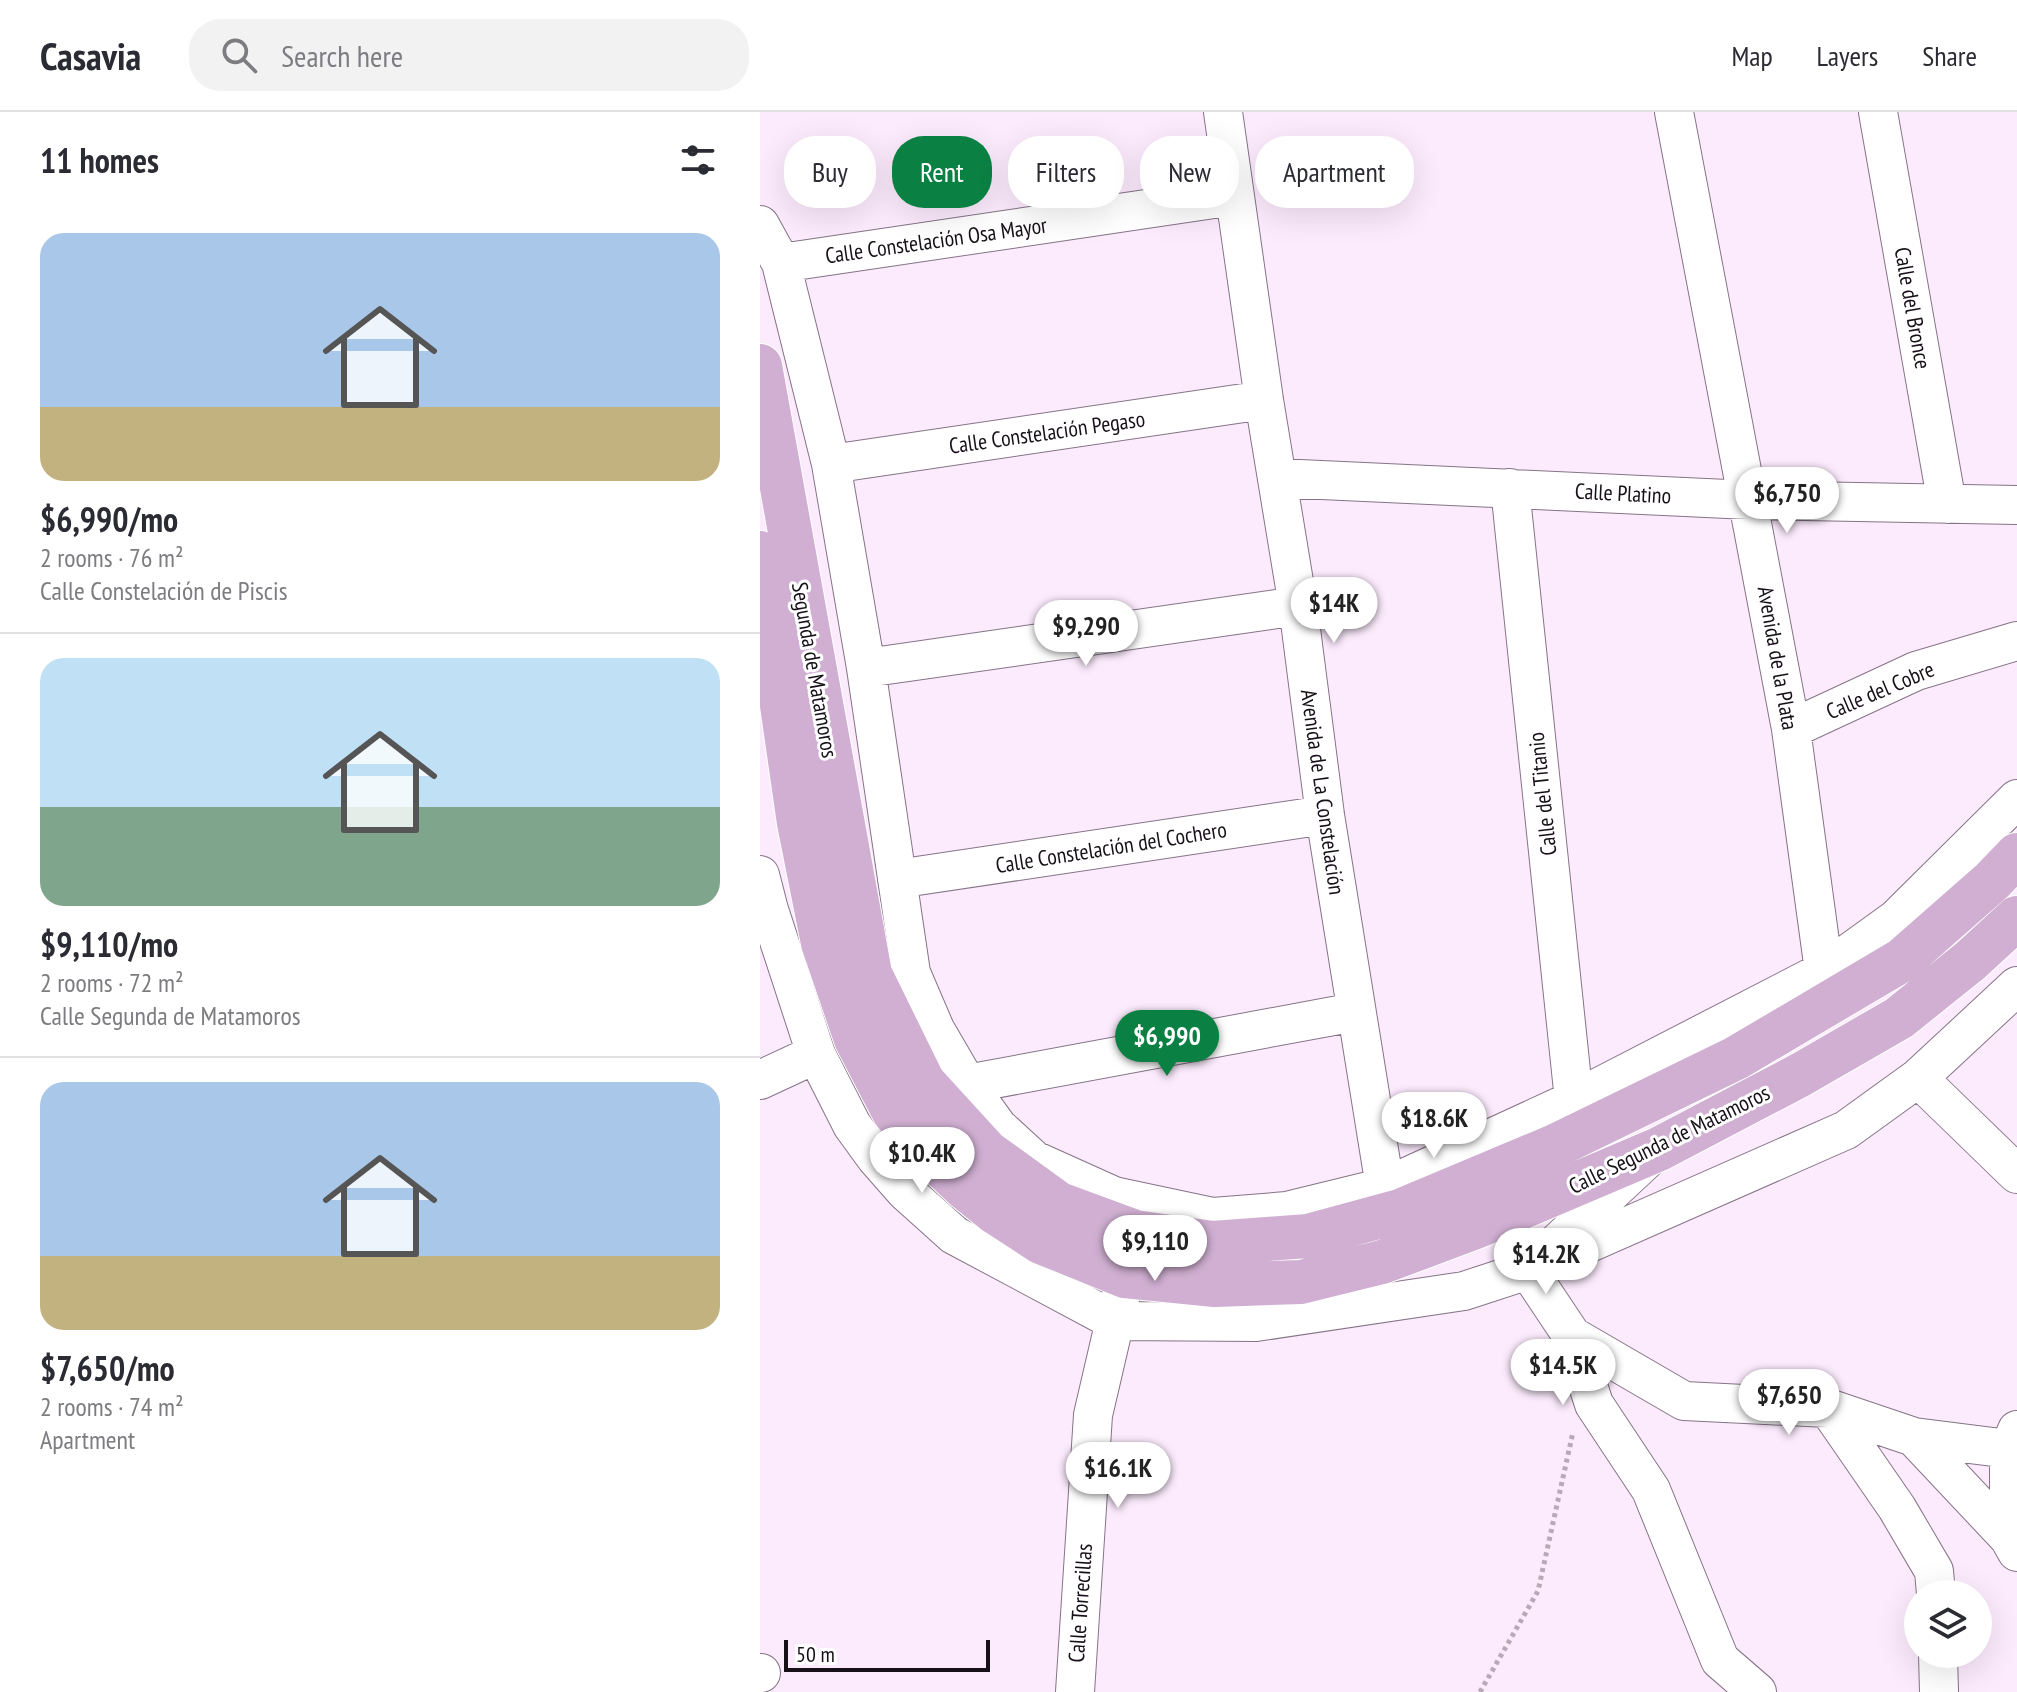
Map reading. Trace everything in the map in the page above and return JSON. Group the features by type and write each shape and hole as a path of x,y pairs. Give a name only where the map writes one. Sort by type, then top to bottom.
{"main road":[{"name":"Segunda de Matamoros","path":"760,366 854,984"},
{"name":"Segunda de Matamoros","path":"760,553 799,823 823,943 854,984"},
{"name":"Calle Segunda de Matamoros","path":"854,984 923,1082 987,1152 1059,1204 1135,1232 1213,1243 1308,1236 1400,1211 1555,1146 1736,1058 1902,960 2017,855"},
{"name":"Calle Segunda de Matamoros","path":"854,984 856,1039 894,1112 928,1153 995,1212 1041,1242 1125,1276 1215,1285 1301,1282 1382,1262 1473,1228 1659,1149 1800,1075 1899,1018 1970,961 2017,918"}],"street":[{"name":"Avenida de La Constelación","path":"1223,112 1226,136"},
{"name":"Avenida de la Plata","path":"1674,112 1791,729 1824,971"},
{"name":"Calle del Bronce","path":"1878,112 1947,504"},
{"name":"Calle Constelación Osa Mayor","path":"781,263 1153,208"},
{"name":"Avenida de La Constelación","path":"1236,208 1298,606 1355,1012 1385,1187"},
{"path":"760,225 781,263 831,464 866,668 911,973 935,1029 967,1084 998,1127 1034,1160 1114,1196 1213,1217 1287,1211 1385,1187 1574,1100 1824,971 1896,919 2017,799"},
{"name":"Calle Constelación Pegaso","path":"831,464 1264,400"},
{"name":"Calle Platino","path":"1278,478 1749,500 2017,505"},
{"name":"Calle del Titanio","path":"1510,488 1574,1100"},
{"path":"866,668 1298,606"},
{"name":"Calle del Cobre","path":"1791,729 1916,671 2017,641"},
{"name":"Calle Constelación del Cochero","path":"897,879 1325,815"},
{"path":"763,899 816,1054 852,1125 876,1158 905,1191 954,1235 1115,1321 1256,1322 1464,1291 1528,1270 1846,1130 1918,1078 2017,986"},
{"path":"967,1084 1355,1012"},
{"path":"760,1080 816,1054"},
{"path":"1918,1078 2017,1174"},
{"path":"1528,1270 1659,1149"},
{"name":"Calle Torrecillas","path":"1075,1692 1093,1415 1135,1232"},
{"path":"1528,1270 1572,1336 1594,1404 1651,1490 1720,1660 1757,1692"},
{"path":"1572,1336 1684,1401 1828,1408 1914,1437 2014,1442 2013,1545"},
{"path":"1828,1408 1897,1508 1934,1571 1935,1580"},
{"path":"1914,1437 2013,1545"},
{"path":"1938,1668 1939,1692"}],"path":[{"path":"1480,1692 1538,1591 1585,1373"}]}
